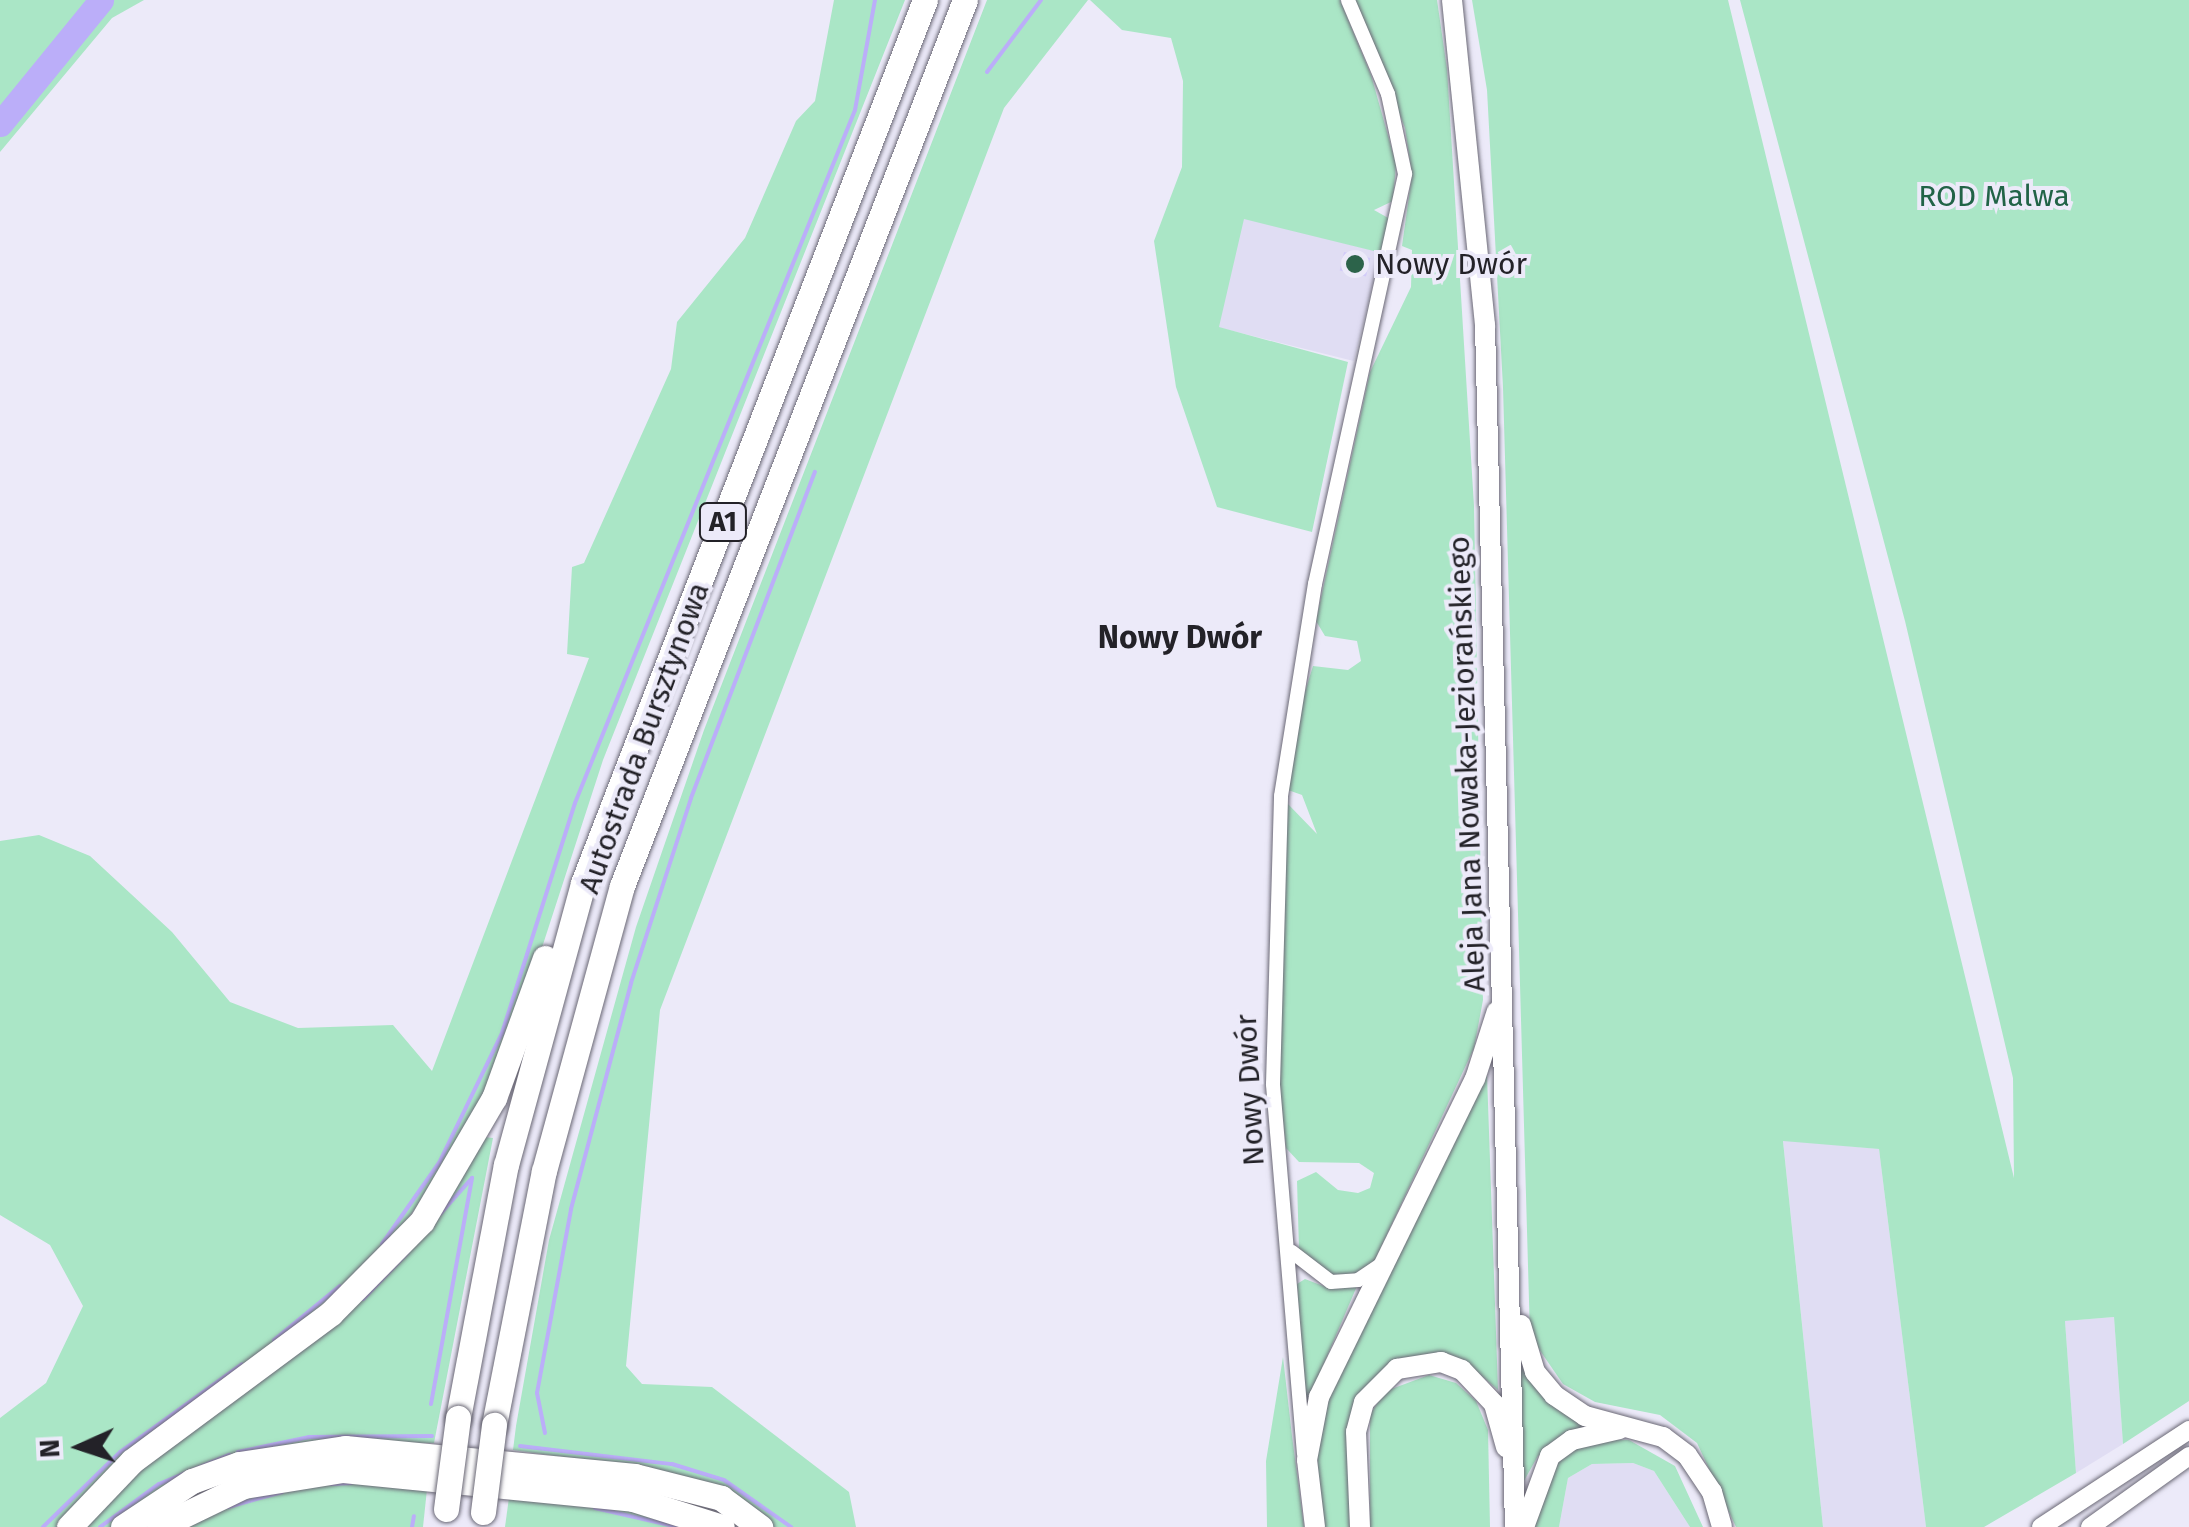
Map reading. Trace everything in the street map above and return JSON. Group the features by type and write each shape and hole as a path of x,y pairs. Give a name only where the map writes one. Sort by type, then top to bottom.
{"highway":[{"name":"Autostrada Bursztynowa","path":"444,1518 458,1418 506,1165 584,883 926,0"},
{"name":"Autostrada Bursztynowa","path":"483,1522 494,1425 544,1171 622,886 966,0"},
{"path":"69,1527 132,1461 331,1313 422,1221 479,1130 558,920 584,883"},
{"path":"122,1527 192,1481 240,1464 345,1448 635,1476 721,1498 760,1527"},
{"path":"159,1527 244,1486 344,1470 633,1499 722,1527"}],"main road":[{"name":"Aleja Jana Nowaka-Jeziorańskiego","path":"1452,0 1484,326 1515,1527"},
{"path":"1315,1527 1307,1475 1319,1397 1379,1266 1476,1079 1504,990"},
{"path":"1509,1259 1535,1372 1585,1416 1628,1428 1687,1455 1712,1492 1722,1527"},
{"path":"1360,1527 1356,1432 1364,1402 1397,1368 1441,1362 1478,1382 1494,1404 1514,1479"},
{"path":"1524,1527 1550,1456 1572,1440 1628,1428"},
{"path":"2041,1527 2189,1430"},
{"path":"2090,1527 2189,1456"}],"street":[{"name":"Nowy Dwór","path":"1307,1475 1272,1084 1284,754 1405,174 1388,94 1348,0"},
{"path":"1289,1241 1296,1262 1322,1280 1358,1280 1379,1266"}],"shaded area":[{"path":"1243,218 1381,252 1354,361 1216,327"},
{"path":"1783,1140 1879,1149 1926,1527 1823,1527"},
{"path":"2114,1317 2123,1444 2076,1473 2065,1321"},
{"path":"1633,1463 1654,1471 1690,1527 1559,1527 1568,1478 1592,1464"}],"green space":[{"path":"0,0 144,0 112,18 0,152"},
{"path":"834,0 905,0 603,760 522,1009 471,1130 384,1252 59,1527 0,1527 0,1418 46,1383 83,1306 50,1245 0,1215 0,841 39,835 90,856 172,932 230,1002 298,1028 393,1025 432,1071 589,658 567,654 572,567 584,563 671,369 677,322 745,238 796,121 815,101"},
{"path":"987,0 1088,0 1004,108 660,1010 626,1366 642,1384 712,1387 849,1492 856,1527 774,1527 656,1470 513,1450 516,1426 549,1240 636,927 704,730"},
{"path":"1090,0 1340,0 1371,75 1396,164 1393,201 1374,210 1390,219 1386,254 1244,219 1219,327 1348,362 1312,532 1217,507 1176,387 1154,241 1182,167 1183,81 1171,38 1122,30"},
{"path":"1355,0 1437,0 1447,69 1474,506 1483,1000 1474,1048 1375,1260 1358,1274 1333,1277 1299,1250 1297,1181 1316,1172 1338,1190 1358,1193 1370,1188 1374,1173 1359,1163 1299,1162 1286,1148 1279,1084 1287,803 1317,834 1302,795 1288,790 1296,721 1313,666 1348,670 1361,661 1357,641 1325,636 1316,621 1370,372 1411,287 1412,250 1402,246 1412,175 1405,128"},
{"name":"ROD Malwa","path":"1472,0 1728,0 2014,1178 2013,1078 1905,621 1740,0 2189,0 2189,1401 2123,1444 2114,1317 2065,1321 2076,1473 1984,1527 1926,1527 1879,1149 1783,1141 1823,1527 1736,1527 1697,1443 1660,1415 1595,1402 1563,1384 1530,1336 1503,387 1487,90"},
{"path":"1487,1075 1498,1390 1468,1364 1438,1354 1384,1368 1362,1393 1355,1527 1324,1527 1317,1458 1329,1398"},
{"path":"484,1137 493,1138 434,1443 307,1442 111,1527 78,1527 99,1500 278,1361"},
{"path":"1305,1279 1331,1289 1357,1286 1305,1408 1297,1284"},
{"path":"1283,1357 1304,1527 1267,1527 1266,1461"},
{"path":"1517,1358 1536,1389 1592,1425 1538,1456 1521,1486"},
{"path":"1429,1375 1456,1383 1476,1401 1488,1430 1490,1527 1370,1527 1370,1414 1386,1391"},
{"path":"1603,1439 1629,1440 1675,1466 1703,1527 1690,1527 1654,1471 1633,1463 1592,1464 1568,1478 1559,1527 1535,1527 1535,1500 1550,1465 1573,1448"},
{"path":"322,1479 428,1480 423,1527 172,1527 238,1496"},
{"path":"510,1490 640,1509 702,1527 505,1527"}],"building":[{"name":"Nowy Dwór","path":"1344,252 1370,258 1366,277 1340,271"}],"waterway":[{"path":"0,124 101,0"},
{"path":"382,1244 439,1163 502,1033 575,803 855,110 875,0"},
{"path":"987,72 1041,0"},
{"path":"545,1433 537,1393 571,1209 631,983 691,798 815,472"},
{"path":"431,1404 472,1178 440,1214"},
{"path":"363,1299 408,1252"},
{"path":"274,1340 340,1286"},
{"path":"43,1527 120,1452 242,1364"},
{"path":"238,1452 309,1437 432,1436"},
{"path":"520,1446 672,1464 724,1480 791,1527"},
{"path":"100,1527 159,1484 229,1455"},
{"path":"331,1484 351,1483"},
{"path":"228,1507 282,1492"},
{"path":"595,1508 678,1527"},
{"path":"412,1527 414,1516"}],"place":[{"name":"Nowy Dwór","path":"1355,264"}],"district":[{"name":"Nowy Dwór","path":"1180,637"}]}
